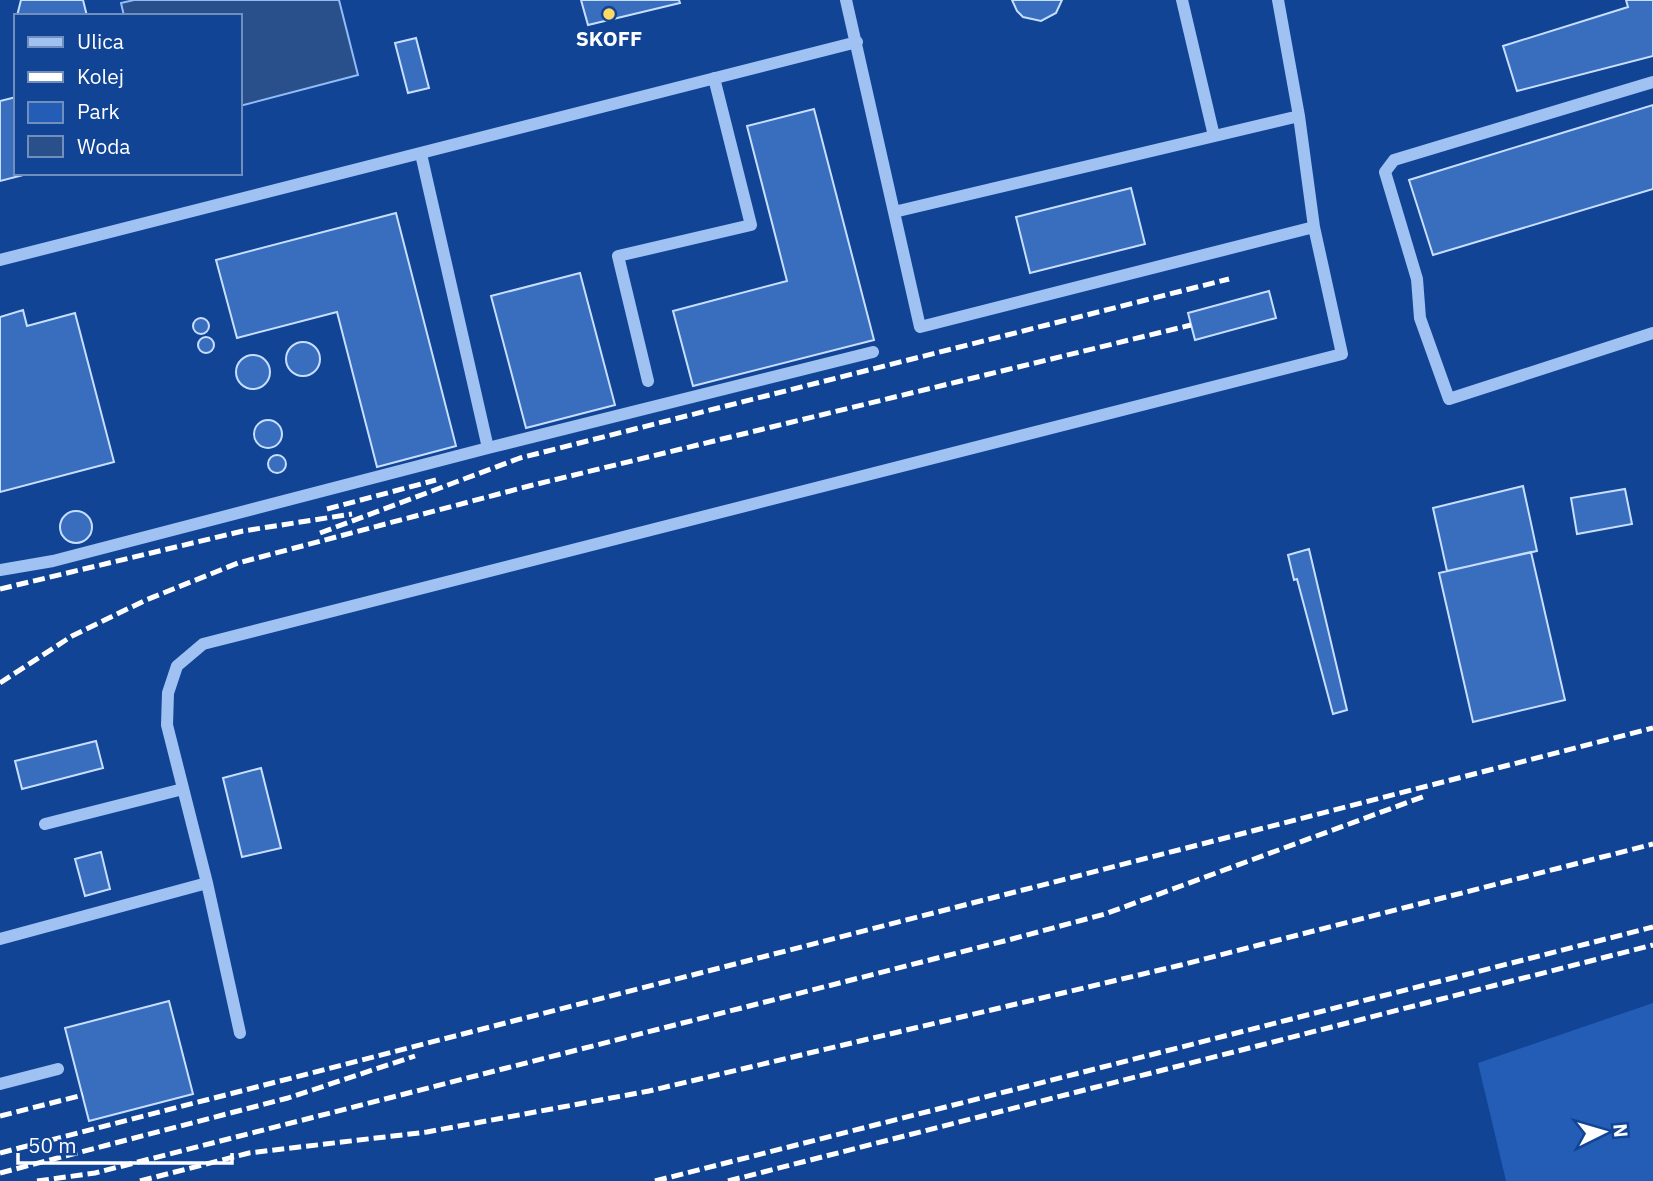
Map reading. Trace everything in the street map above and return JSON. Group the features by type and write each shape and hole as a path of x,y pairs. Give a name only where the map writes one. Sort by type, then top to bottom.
{"lane":[{"path":"846,0 920,327 1314,227"},
{"path":"1182,0 1214,136"},
{"path":"240,1033 207,883 167,725 168,693 177,666 203,644 1342,354 1314,227 1299,116 1278,0"},
{"path":"0,260 857,42"},
{"path":"648,381 618,256 751,225 714,78"},
{"path":"1653,82 1394,160 1385,173 1417,279 1420,318 1449,399 1653,333"},
{"path":"894,212 1299,116"},
{"path":"421,154 488,448"},
{"path":"0,570 53,561 873,352"},
{"path":"45,824 183,789"},
{"path":"0,939 207,883"},
{"path":"0,1084 58,1069"}],"green space":[{"path":"1653,1003 1653,1181 1506,1181 1478,1063"}],"water":[{"path":"134,0 339,0 358,75 242,105 242,14 124,14 121,3"}],"building":[{"path":"21,0 83,0 86,14 18,14"},
{"name":"SKOFF","path":"581,0 679,0 680,3 588,25"},
{"path":"1012,0 1062,0 1056,13 1041,21 1023,17"},
{"path":"1626,0 1653,0 1653,56 1517,91 1503,46 1628,7"},
{"path":"416,38 429,88 408,93 395,43"},
{"path":"14,98 14,175 23,175 0,181 0,101"},
{"path":"1653,105 1653,189 1433,255 1409,180"},
{"path":"814,109 874,340 693,386 673,311 787,281 747,126"},
{"path":"1131,188 1145,244 1030,273 1016,217"},
{"path":"396,213 456,446 377,467 337,312 237,338 216,260"},
{"path":"580,273 615,405 526,428 491,296"},
{"path":"1269,291 1276,318 1195,340 1188,313"},
{"path":"23,310 27,326 75,313 114,462 0,492 0,317"},
{"path":"198,318 204,318 209,326 207,332 198,334 193,329 193,323"},
{"path":"203,337 209,337 214,345 212,351 203,353 198,348 198,342"},
{"path":"303,342 315,347 320,359 315,371 303,376 291,371 286,359 291,347"},
{"path":"253,355 265,360 270,372 265,384 253,389 241,384 236,372 241,360"},
{"path":"268,420 278,424 282,434 278,444 268,448 258,444 254,434 258,424"},
{"path":"273,455 281,455 286,464 284,471 273,473 268,468 268,460"},
{"path":"1523,486 1537,551 1447,571 1433,508"},
{"path":"1625,489 1632,524 1577,534 1571,498"},
{"path":"76,511 87,516 92,527 87,538 76,543 65,538 60,527 65,516"},
{"path":"1309,549 1347,710 1333,714 1297,579 1294,580 1288,555"},
{"path":"1531,552 1565,700 1473,722 1439,573"},
{"path":"96,741 103,768 22,789 15,761"},
{"path":"261,768 281,848 242,857 223,778"},
{"path":"101,852 110,889 85,896 75,859"},
{"path":"169,1001 193,1094 89,1121 65,1028"}],"railway":[{"path":"320,533 520,458 1229,279"},
{"path":"0,683 72,636 146,600 238,563 529,486 1191,325"},
{"path":"327,509 436,480"},
{"path":"0,589 243,531 352,514"},
{"path":"0,1153 1653,728"},
{"path":"37,1181 95,1173 1105,914 1425,796"},
{"path":"140,1181 249,1153 427,1132 649,1091 1181,965 1653,844"},
{"path":"655,1181 1653,927"},
{"path":"728,1181 1653,945"},
{"path":"0,1173 288,1098 415,1056"},
{"path":"0,1116 83,1095"}],"place":[{"name":"SKOFF","path":"609,14"}]}
